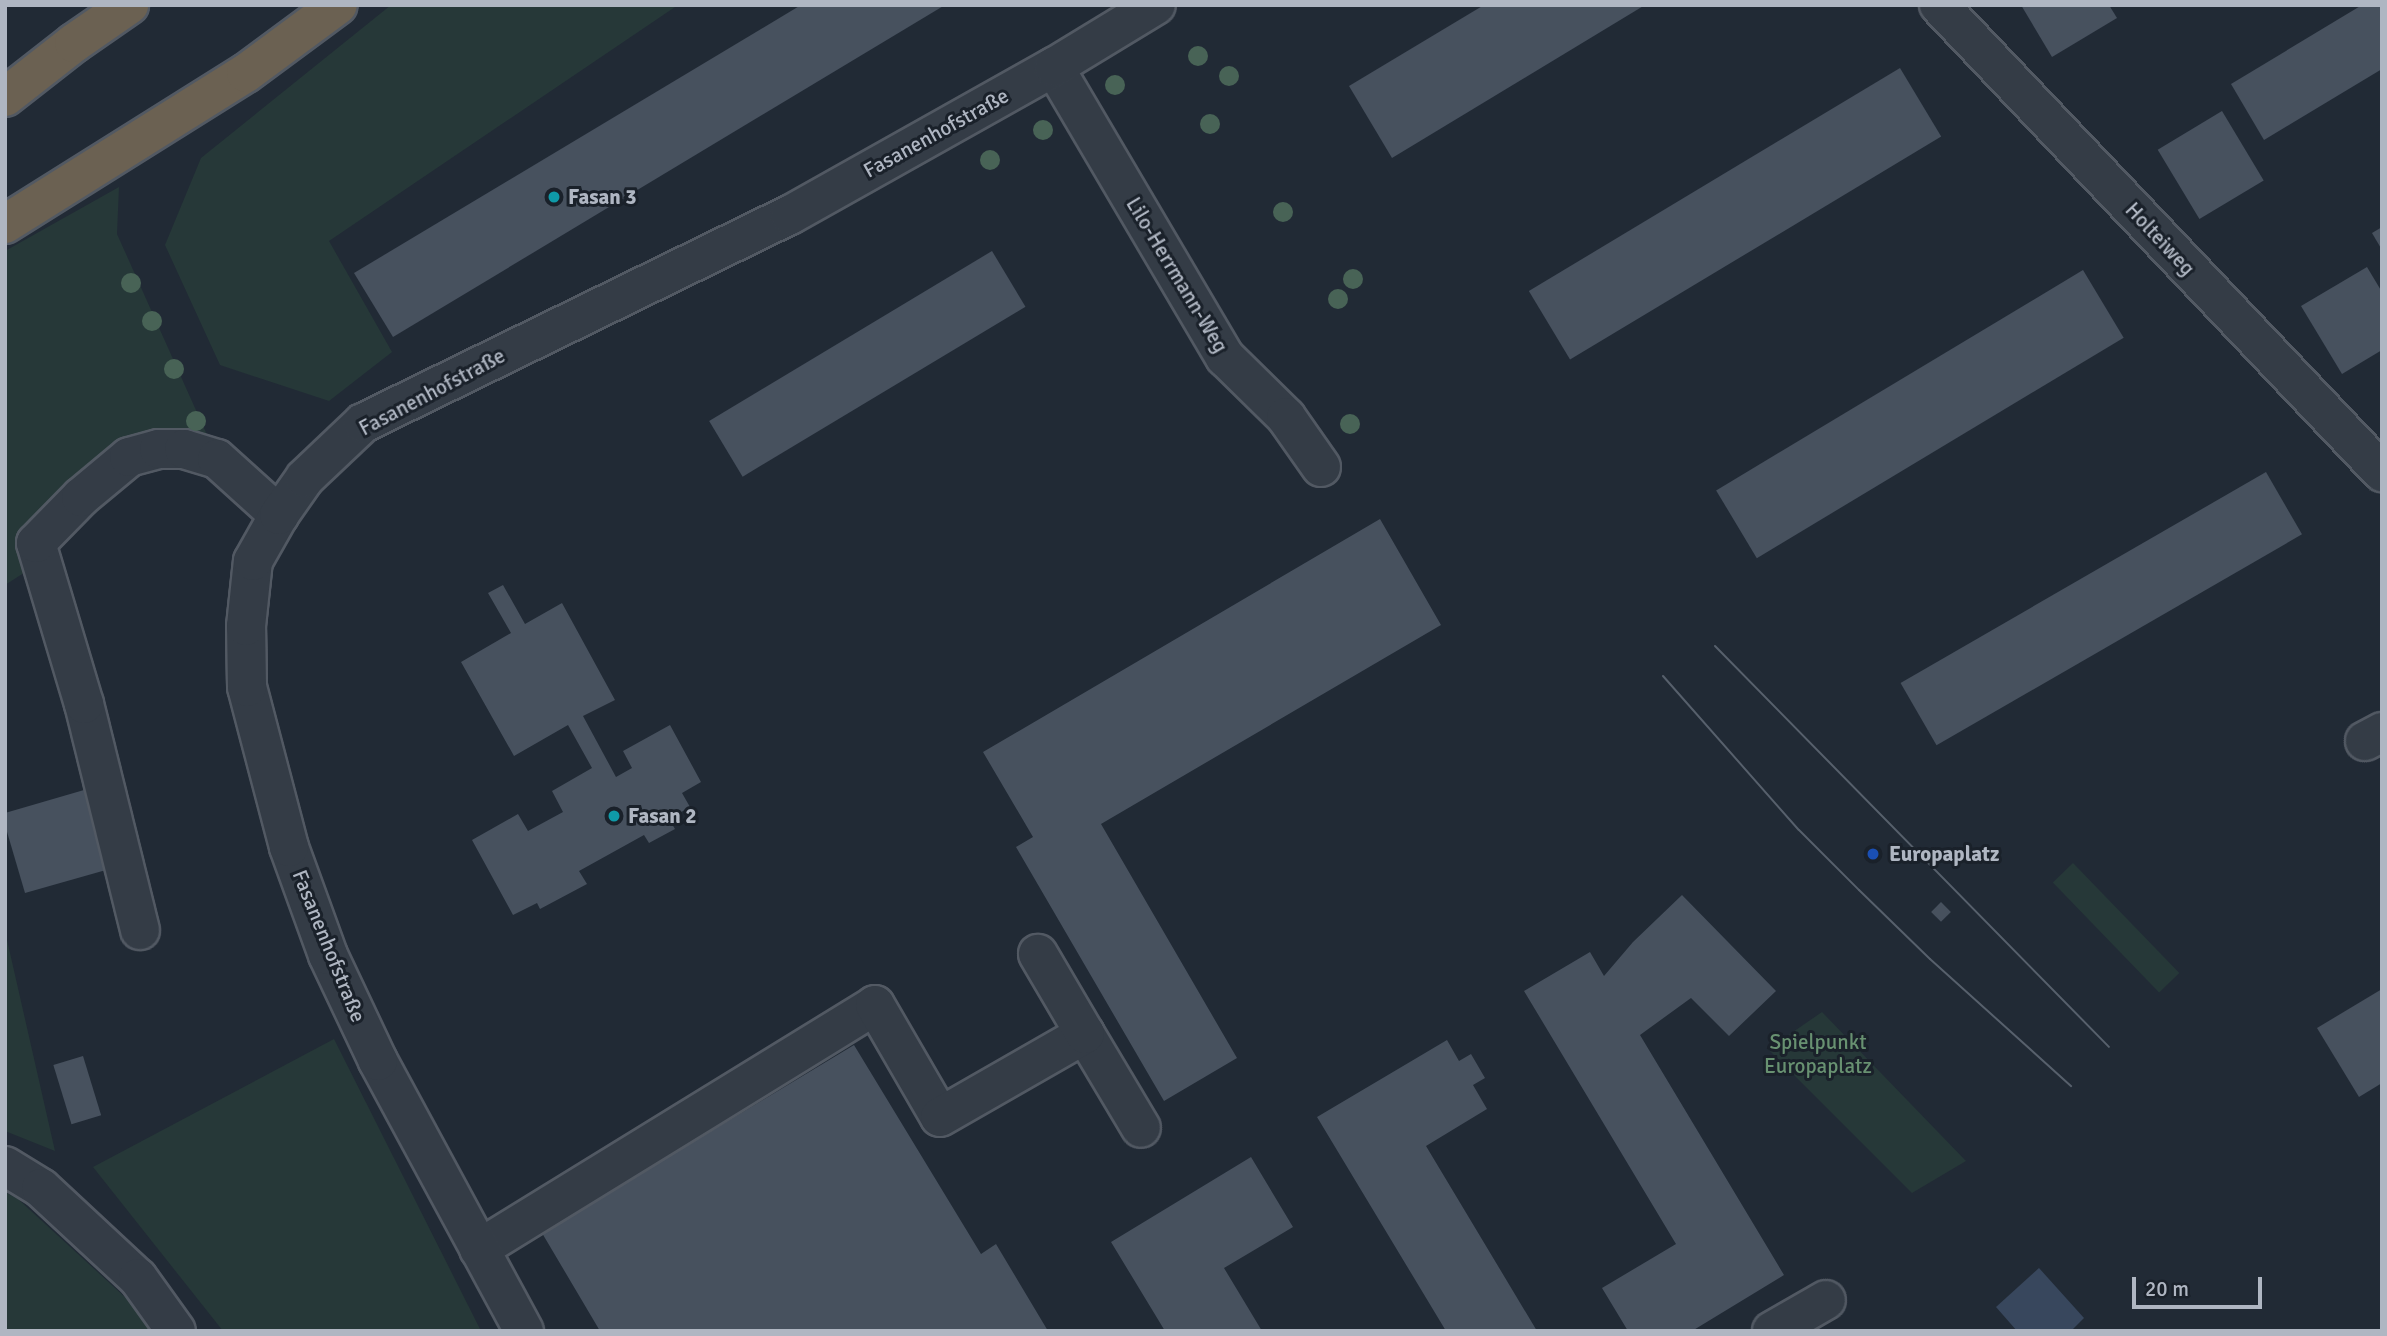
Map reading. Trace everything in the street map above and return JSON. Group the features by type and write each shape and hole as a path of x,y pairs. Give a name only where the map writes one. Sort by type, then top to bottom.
{"highway":[{"path":"5,97 74,43 129,5"},
{"path":"5,224 246,73 338,5"}],"street":[{"name":"Fasanenhofstraße","path":"521,1326 377,1061 333,966 286,833 247,687 246,626 253,561 279,515 305,478 363,423 790,215 1054,67 1156,5"},
{"name":"Holteiweg","path":"1939,5 2382,472"},
{"name":"Lilo-Herrmann-Weg","path":"1054,67 1224,358 1286,417 1321,467"},
{"path":"141,930 83,704 36,543 81,497 129,457 159,449 184,449 217,459 279,515"},
{"path":"1038,954 1141,1128"},
{"path":"479,1249 875,1004 940,1117 1085,1034"},
{"path":"5,1166 41,1188 138,1278 176,1331"},
{"path":"1772,1331 1826,1300"}],"green space":[{"path":"391,5 678,5 329,241 392,352 329,401 220,365 165,245 201,158"},
{"path":"119,187 117,234 208,437 118,442 27,571 5,585 5,251"},
{"path":"2073,863 2179,973 2159,993 2053,882"},
{"path":"5,931 55,1151 5,1131"},
{"name":"Spielpunkt Europaplatz","path":"1822,1012 1966,1161 1912,1193 1768,1049"},
{"path":"334,1039 481,1331 223,1331 93,1167"},
{"path":"5,1192 18,1199 127,1299 151,1331 5,1329"}],"water":[{"path":"2039,1268 2084,1318 2071,1331 2017,1331 1996,1307"}],"building":[{"name":"Fasan 3","path":"801,5 945,5 393,337 354,273"},
{"path":"1484,5 1645,5 1392,158 1349,86"},
{"path":"2021,5 2109,5 2117,18 2052,57"},
{"path":"2362,5 2382,5 2382,69 2264,140 2231,84"},
{"path":"1900,68 1941,137 1570,360 1529,291"},
{"path":"2222,111 2264,180 2199,219 2158,150"},
{"path":"2382,227 2382,250 2372,233"},
{"path":"992,251 1025,307 743,477 709,421"},
{"path":"2367,267 2382,292 2382,350 2342,374 2301,306"},
{"path":"2083,270 2124,338 1757,558 1716,490"},
{"path":"2266,472 2302,534 1937,745 1901,683"},
{"path":"1380,519 1441,625 1101,824 1237,1058 1164,1101 1016,847 1033,837 983,752"},
{"path":"503,585 525,624 562,603 615,700 583,716 616,777 632,768 623,751 670,725 701,782 682,793 690,807 669,819 675,829 649,843 644,835 579,871 587,884 540,909 537,903 513,915 472,840 518,814 528,831 563,812 552,791 592,768 568,725 514,756 461,662 511,633 488,593"},
{"path":"84,790 106,870 25,893 5,825 5,813"},
{"path":"1682,895 1776,991 1729,1036 1691,998 1640,1035 1784,1275 1692,1331 1628,1331 1602,1288 1676,1244 1524,991 1590,952 1604,976 1633,942"},
{"path":"1941,902 1951,912 1941,922 1931,912"},
{"path":"2382,989 2382,1083 2359,1097 2317,1028"},
{"path":"1447,1040 1459,1061 1471,1054 1485,1078 1473,1085 1487,1109 1426,1146 1537,1331 1446,1331 1317,1117"},
{"path":"854,1045 981,1254 996,1244 1048,1331 600,1331 542,1233"},
{"path":"83,1056 101,1115 71,1124 53,1065"},
{"path":"1251,1157 1293,1227 1224,1268 1262,1331 1165,1331 1111,1242"}],"tram line":[{"path":"1715,646 2109,1047"},
{"path":"1663,676 1799,830 1930,959 2071,1086"}],"place":[{"name":"Fasan 3","path":"554,197"},
{"name":"Fasan 2","path":"614,816"},
{"name":"Europaplatz","path":"1873,854"}]}
